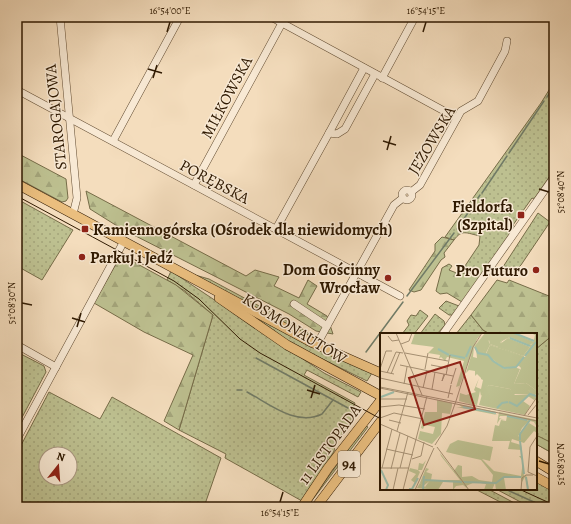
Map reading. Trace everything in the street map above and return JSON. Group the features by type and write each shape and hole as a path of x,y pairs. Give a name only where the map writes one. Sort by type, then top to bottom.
{"main road":[{"name":"KOSMONAUTÓW","path":"17,184 313,343 380,374"},
{"name":"KOSMONAUTÓW","path":"196,280 233,308 287,345 380,395"},
{"name":"11 LISTOPADA","path":"302,507 328,468 380,401"},
{"name":"11 LISTOPADA","path":"316,507 380,422"},
{"path":"537,462 554,472"},
{"path":"537,478 554,487"}],"street":[{"name":"STAROGAJOWA","path":"60,17 77,198 73,214"},
{"path":"113,141 180,17"},
{"path":"271,17 457,118"},
{"path":"382,78 415,17"},
{"name":"MIŁKOWSKA","path":"194,185 282,23"},
{"name":"JEŻOWSKA","path":"321,337 394,205 403,198 410,200 412,195 411,192 420,185 461,111 478,101 505,51 507,41"},
{"path":"276,229 364,68"},
{"path":"329,133 337,134 345,129 375,74"},
{"name":"PORĘBSKA","path":"17,90 400,296"},
{"path":"444,333 554,177"},
{"path":"17,439 124,241"},
{"path":"294,304 327,326"},
{"path":"17,345 56,367"}],"green space":[{"path":"554,82 554,170 534,199 532,198 513,225 515,227 482,275 472,271 465,274 461,272 479,245 480,236 462,233 459,234 454,240 445,237 541,103"},
{"path":"17,153 66,179 68,198 66,201 62,202 17,178"},
{"path":"86,191 246,276 255,270 279,277 274,286 299,298 308,280 317,286 307,304 327,316 333,334 316,331 289,314 122,229 90,209"},
{"path":"17,199 73,230 42,280 17,266"},
{"path":"538,213 550,222 521,265 512,274 501,270"},
{"path":"442,237 454,240 444,253 445,257 441,260 421,290 414,292 409,290 435,251 435,244"},
{"path":"121,255 176,285 213,315 179,430 164,421 193,355 144,332 94,303"},
{"path":"449,264 452,266 449,270 459,274 461,272 465,274 466,272 472,271 482,275 462,302 447,293 440,294 436,291 442,268"},
{"path":"171,271 324,373 361,392 358,397 307,370 304,375 355,403 352,411 351,422 333,447 335,449 333,453 302,501 225,458 226,454 179,430 213,315 185,291 167,280"},
{"path":"195,275 209,279 304,330 317,340 333,346 323,344"},
{"path":"497,280 507,283 509,280 554,298 554,334 537,348 537,333 488,333 483,330 471,315"},
{"path":"446,301 459,306 452,315 449,315 439,308"},
{"path":"236,306 372,373 367,381 292,344"},
{"path":"420,310 428,316 415,333 403,333 409,325 407,321 411,315 416,316"},
{"path":"435,314 444,321 445,325 438,333 421,333"},
{"path":"471,315 483,330 488,333 457,333"},
{"path":"554,334 554,454 537,445 537,348"},
{"path":"17,352 44,366 46,372 17,427"},
{"path":"49,392 100,419 112,397 221,458 204,507 17,507 17,453"},
{"path":"365,425 368,427 307,507"},
{"path":"537,436 554,444 554,454 537,445"},
{"path":"537,481 554,490 554,507 530,507 498,490 537,490"},
{"path":"477,490 490,490 522,507 510,507"}],"waterway":[{"path":"547,97 554,86"},
{"path":"509,153 544,101"},
{"path":"482,193 507,156"},
{"path":"457,229 476,201"},
{"path":"407,296 454,233"},
{"path":"380,333 403,302"},
{"path":"366,352 380,333"},
{"path":"256,358 348,408"},
{"path":"237,390 242,390"},
{"path":"247,392 283,412 302,418 322,414 333,400"},
{"path":"507,490 545,507"}],"tram line":[{"path":"17,196 174,281 199,299 240,339 260,353 380,418"},
{"path":"521,490 554,505"}],"place":[{"name":"Fieldorfa (Szpital)","path":"521,215"},
{"name":"Kamiennogórska (Ośrodek dla niewidomych)","path":"85,229"},
{"name":"Parkuj i Jedź","path":"82,257"},
{"name":"Pro Futuro","path":"536,270"},
{"name":"Dom Gościnny Wrocław","path":"388,278"}]}
